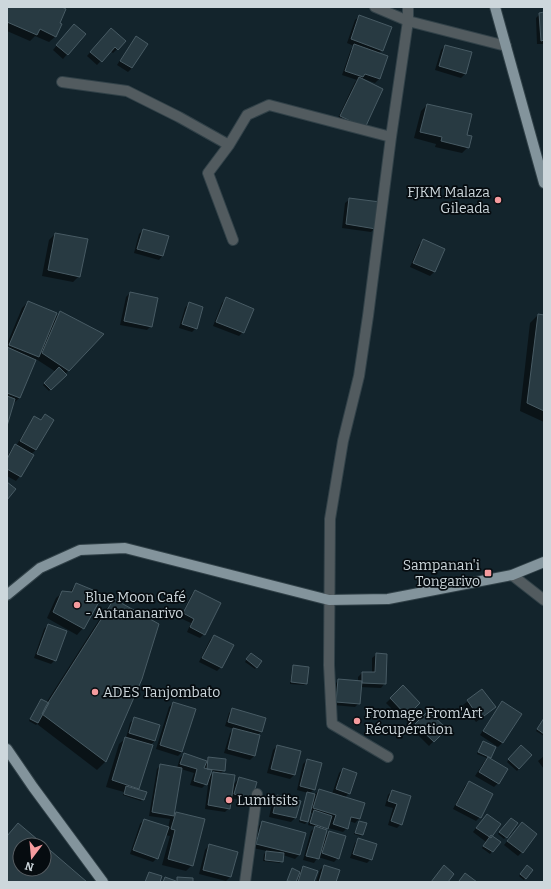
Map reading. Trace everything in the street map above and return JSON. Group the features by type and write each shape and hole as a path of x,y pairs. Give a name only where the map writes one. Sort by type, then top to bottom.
{"main road":[{"path":"495,7 544,183"},
{"path":"7,595 40,568 80,550 125,548 329,600 388,599 512,575 544,562"},
{"path":"7,748 33,787 103,882"}],"street":[{"path":"375,7 408,21 506,46"},
{"path":"388,756 332,724 329,665 330,519 344,441 359,376 408,21 408,7"},
{"path":"62,82 127,91 179,117 229,145"},
{"path":"233,240 208,173 229,145 247,115 269,105 391,137"},
{"path":"512,575 544,600"},
{"path":"245,882 257,794"}],"building":[{"path":"7,7 62,7 66,9 60,23 62,24 56,37 40,29 37,35 7,22"},
{"path":"544,12 544,40 541,41 539,13"},
{"path":"359,15 392,27 383,51 351,39"},
{"path":"74,24 86,34 68,55 56,45"},
{"path":"111,28 126,41 118,50 115,47 102,62 90,52"},
{"path":"136,36 148,44 132,68 120,61"},
{"path":"354,44 388,56 380,79 365,74 363,77 345,71"},
{"path":"445,45 472,52 466,74 439,66"},
{"path":"359,77 383,89 365,128 340,116"},
{"path":"427,104 472,114 467,135 472,136 469,148 441,141 442,137 420,132"},
{"path":"349,198 380,202 376,229 346,224"},
{"path":"143,229 169,236 163,256 137,249"},
{"path":"55,233 88,239 80,277 48,270"},
{"path":"423,239 445,249 435,272 413,263"},
{"path":"130,292 158,298 152,327 124,321"},
{"path":"226,297 254,309 244,333 216,322"},
{"path":"28,301 57,313 39,357 9,345"},
{"path":"189,302 203,307 197,329 182,324"},
{"path":"60,311 104,334 69,371 42,353"},
{"path":"538,314 544,315 544,411 527,403"},
{"path":"7,347 36,360 20,398 7,393"},
{"path":"59,367 67,375 51,390 44,383"},
{"path":"7,396 15,399 7,426"},
{"path":"45,414 54,420 36,450 20,441 34,416 41,420"},
{"path":"15,444 34,455 21,477 7,469 7,459"},
{"path":"7,482 16,489 7,500"},
{"name":"Blue Moon Café - Antananarivo","path":"76,583 93,590 101,598 84,629 53,612 62,591 72,592"},
{"path":"195,590 221,603 205,635 190,627 194,619 183,613"},
{"name":"ADES Tanjombato","path":"114,599 159,624 142,679 106,762 42,714"},
{"path":"48,624 67,631 56,661 37,654"},
{"path":"214,635 234,645 222,668 202,658"},
{"path":"251,653 262,661 257,668 246,659"},
{"path":"376,653 387,654 386,684 362,683 362,672 375,672"},
{"path":"293,665 309,667 307,684 291,682"},
{"path":"338,679 362,681 360,704 336,702"},
{"path":"403,685 420,703 407,716 390,698"},
{"path":"482,689 496,707 480,719 467,700"},
{"path":"41,699 49,703 38,723 30,719"},
{"path":"502,701 522,714 503,743 483,731"},
{"path":"173,702 196,709 182,752 160,745"},
{"path":"232,708 266,718 262,732 228,722"},
{"path":"428,711 447,729 434,742 415,724"},
{"path":"134,717 160,725 155,741 129,733"},
{"path":"544,718 544,734 537,729"},
{"path":"233,728 260,735 255,756 228,749"},
{"path":"125,737 153,745 139,789 112,780"},
{"path":"483,741 496,747 491,758 478,752"},
{"path":"277,745 301,751 295,775 271,769"},
{"path":"521,745 532,755 519,769 508,759"},
{"path":"184,753 207,761 204,768 212,770 207,785 194,781 197,769 180,764"},
{"path":"208,757 226,759 225,771 207,769"},
{"path":"488,757 508,769 499,784 479,772"},
{"path":"307,759 322,763 315,790 300,786"},
{"path":"160,764 182,768 174,816 152,812"},
{"path":"343,768 357,773 350,794 336,789"},
{"path":"213,772 235,775 230,809 208,805"},
{"path":"239,777 257,782 252,799 234,794"},
{"path":"469,781 493,794 481,818 456,805"},
{"path":"126,786 147,792 144,800 124,794"},
{"path":"319,789 365,803 360,819 351,817 348,829 333,824 336,815 313,808"},
{"path":"392,790 411,796 402,825 391,821 397,804 388,801"},
{"path":"307,792 315,794 308,822 300,820"},
{"path":"277,795 301,801 296,818 273,813"},
{"path":"314,810 332,816 328,829 310,823"},
{"path":"176,812 205,819 193,866 168,859 175,830 171,829"},
{"path":"487,814 501,824 491,838 476,828"},
{"path":"511,818 518,823 507,838 499,832"},
{"path":"144,819 169,827 158,859 133,850"},
{"path":"262,821 306,833 300,855 256,844"},
{"path":"359,821 367,823 363,835 355,833"},
{"path":"522,822 537,834 523,853 507,841"},
{"path":"18,823 35,837 12,837 12,877 52,877 52,852 87,882 7,882 7,836"},
{"path":"315,826 327,830 319,859 306,856"},
{"path":"329,831 346,836 339,859 322,853"},
{"path":"491,835 501,842 493,852 483,846"},
{"path":"358,838 377,844 372,860 353,854"},
{"path":"209,844 238,852 231,877 203,870"},
{"path":"266,851 284,853 283,862 265,860"},
{"path":"324,865 340,870 336,882 319,882"},
{"path":"444,865 454,874 448,882 431,882"},
{"path":"527,865 533,870 526,879 520,874"},
{"path":"303,866 318,871 314,882 298,882"},
{"path":"292,868 300,872 296,882 287,881"},
{"path":"149,872 162,876 160,882 145,882"},
{"path":"465,873 477,882 460,882 459,881"},
{"path":"165,877 176,881 176,882 163,882"},
{"path":"177,877 193,878 193,882 177,882"}],"place":[{"name":"FJKM Malaza Gileada","path":"498,200"},
{"name":"Sampanan'i Tongarivo","path":"488,573"},
{"name":"Blue Moon Café - Antananarivo","path":"77,605"},
{"name":"ADES Tanjombato","path":"95,692"},
{"name":"Fromage From'Art Récupération","path":"357,721"},
{"name":"Lumitsits","path":"229,800"}]}
